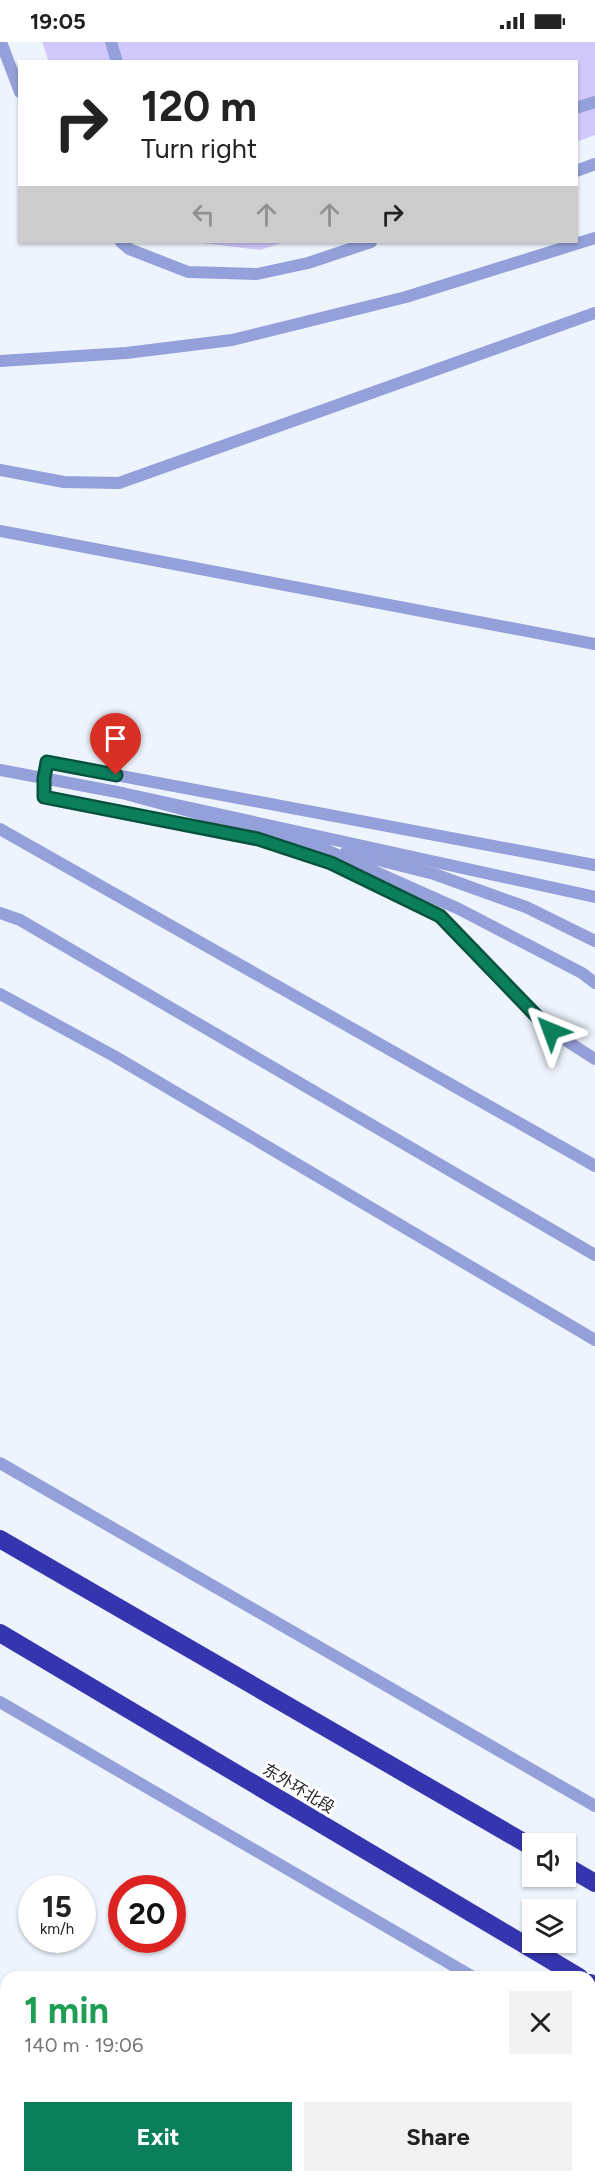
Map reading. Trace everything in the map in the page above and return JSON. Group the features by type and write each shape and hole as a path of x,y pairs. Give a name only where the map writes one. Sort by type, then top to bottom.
{"highway":[{"path":"0,1539 522,1840"},
{"name":"东外环北段","path":"0,1633 569,1971"},
{"path":"576,1872 595,1883"}],"lane":[{"path":"1,42 18,87"},
{"path":"111,42 116,60"},
{"path":"578,107 595,102"},
{"path":"578,170 595,164"},
{"path":"0,361 126,353 232,340 406,297 595,238"},
{"path":"122,243 129,249 188,272 257,274 308,263 368,243"},
{"path":"0,470 64,482 119,483 595,313"},
{"path":"0,531 595,644"},
{"path":"595,865 47,762 44,778 44,797 258,839 331,863 440,916 551,1031 595,1059"},
{"path":"0,770 122,793 595,897"},
{"path":"122,793 315,845 434,874 526,907 595,941"},
{"path":"0,829 595,1166"},
{"path":"315,845 459,909 582,973 595,983"},
{"path":"0,913 20,920 595,1255"},
{"path":"0,994 114,1056 595,1340"},
{"path":"0,1463 595,1806"},
{"path":"0,1702 463,1971"}],"shaded area":[{"path":"42,42 595,42 595,135 578,141 578,60 48,60"},
{"path":"201,243 282,243 260,250"}],"route":[{"path":"116,775 47,762 44,797 258,839 331,863 440,916 551,1031"}]}
